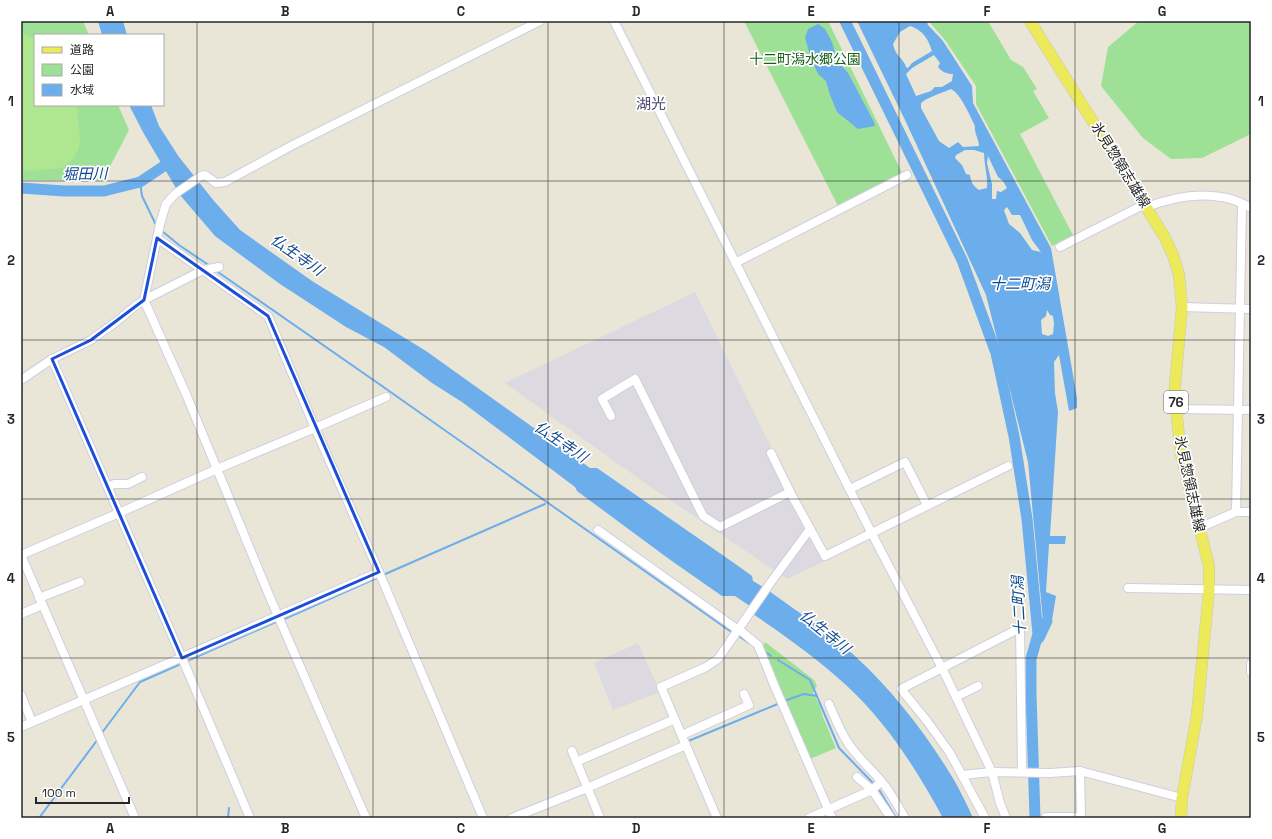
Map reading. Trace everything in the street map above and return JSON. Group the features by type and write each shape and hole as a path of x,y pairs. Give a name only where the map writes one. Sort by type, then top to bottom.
{"main road":[{"name":"氷見惣領志雄線","path":"1030,21 1146,205 1173,255 1179,275 1182,307 1175,385 1176,409 1181,454 1209,566 1209,590 1196,715 1182,798 1181,818"}],"street":[{"path":"366,818 278,616 217,469 144,300 160,224 166,204 175,194 201,176 205,175 216,183 225,182 296,144 540,21"},
{"path":"614,21 871,532 942,668 992,772 1000,803 1006,818"},
{"path":"735,263 907,175"},
{"path":"1060,247 1146,205 1163,200 1195,196 1222,197 1251,208"},
{"path":"1236,512 1242,204"},
{"path":"157,238 268,316 379,572 483,818"},
{"path":"21,380 52,360 91,340 144,300 203,270 219,267"},
{"path":"1182,307 1251,309"},
{"path":"52,360 120,513 250,818"},
{"path":"611,416 602,399 635,379 702,516 720,527 790,492"},
{"path":"135,818 21,555 386,397"},
{"path":"1176,409 1251,410"},
{"path":"771,453 824,556 1008,466"},
{"path":"850,489 905,462 927,505"},
{"path":"108,487 114,484 128,484 142,477"},
{"path":"1199,528 1236,512 1251,512"},
{"path":"716,818 661,687 718,660 745,619 810,529"},
{"path":"598,530 738,629 758,645 832,818"},
{"path":"21,727 379,572"},
{"path":"21,614 41,601 80,582"},
{"path":"1128,588 1251,590"},
{"path":"985,818 950,753 901,689 1020,628 1022,771"},
{"path":"1251,664 1251,672"},
{"path":"956,697 978,686"},
{"path":"682,735 749,705 744,694"},
{"path":"21,695 32,722"},
{"path":"830,704 838,726 847,742 856,755 891,794 905,818"},
{"path":"576,762 675,719"},
{"path":"512,818 587,788 686,745"},
{"path":"572,751 600,818"},
{"path":"962,775 992,772 1022,771 1050,773 1080,771 1182,798"},
{"path":"1046,817 1081,817 1080,771"},
{"path":"857,777 872,790 891,818"},
{"path":"809,818 872,790 881,782"}],"highlighted area":[{"path":"157,238 268,316 379,572 182,658 52,359 91,340 144,300"}],"shaded area":[{"path":"695,292 765,435 830,559 787,579 645,483 505,383"},
{"path":"638,643 660,692 613,710 594,663"}],"green space":[{"path":"21,21 83,21 89,34 34,34 34,106 118,106 129,130 103,180 21,180"},
{"name":"十二町潟水郷公園","path":"744,21 828,21 902,173 838,206"},
{"path":"930,21 988,21 1011,60 1023,67 1037,89 1033,91 1049,118 1020,134 1073,235 1052,246 976,104 976,86 945,40"},
{"path":"1139,21 1251,21 1251,134 1202,158 1171,159 1143,138 1101,86 1108,47"},
{"path":"21,33 34,38 34,106 76,106 80,136 79,148 73,159 62,168 28,171 21,170"},
{"path":"765,642 814,680 817,686 813,693 820,706 836,748 810,759 762,649"}],"water":[{"path":"98,21 123,21 127,34 102,34"},
{"name":"十二町潟","path":"857,21 927,21 928,25 943,41 972,86 973,103 1051,248 1077,398 1077,408 1069,411 1059,355 1054,362 1055,393 1058,412 1050,536 1066,536 1065,544 1049,544 1046,592 1056,596 1052,620 1043,621 1028,462 986,295 905,120","holes":["910,26 915,28 927,39 932,51 912,63 908,68 906,67 896,52 893,44 900,32","934,55 940,63 938,67 949,74 953,74 952,81 942,87 935,87 931,91 916,96 906,74 912,68","951,89 955,92 962,100 975,126 979,146 963,147 958,142 949,148 939,141 921,108 921,103","965,150 974,150 984,153 987,188 979,190 975,187 970,175 966,174 962,165 955,158 956,155","988,156 998,177 1003,181 1007,188 1001,192 997,191 996,199 992,199 992,184 987,163","1007,207 1012,215 1020,215 1032,240 1041,252 1032,250 1020,233 1009,224 1004,210","1047,310 1050,315 1053,316 1053,334 1048,336 1042,334 1041,320 1046,316"]},
{"path":"818,24 825,29 832,42 837,60 848,73 875,126 858,129 837,112 826,81 818,74 811,59 805,38 808,29"},
{"path":"130,106 151,106 159,126 179,157 214,201 240,230 312,281 426,351 590,468 597,468 752,576 753,581 763,587 750,606 735,596 722,596 577,491 575,487 462,402 432,383 384,347 346,327 280,284 215,236 180,195 144,134"},
{"name":"仏生寺川","path":"769,591 835,639 870,670 897,699 944,763 957,785 973,818 943,818 912,765 888,731 862,700 813,657 753,614"}],"waterway":[{"name":"十二町潟","path":"845,21 962,260 996,353 1014,436 1027,519 1038,634 1031,659 1035,818"},
{"name":"堀田川","path":"21,188 64,191 104,191 140,182 167,164"},
{"path":"140,182 142,196 157,227"},
{"path":"162,231 179,245 210,266"},
{"path":"215,270 730,631"},
{"path":"383,575 545,504"},
{"path":"282,620 379,577"},
{"path":"187,661 278,621"},
{"path":"1039,638 1047,621"},
{"path":"740,637 749,643"},
{"path":"767,653 771,656"},
{"path":"778,660 810,680 839,748 875,785"},
{"path":"101,734 140,682 183,663"},
{"path":"784,701 804,694 817,696"},
{"path":"686,742 780,703"},
{"path":"39,818 98,739"},
{"path":"878,788 896,818"},
{"path":"228,818 229,808"},
{"path":"505,818 510,816"}],"district":[{"name":"湖光","path":"651,104"}]}
